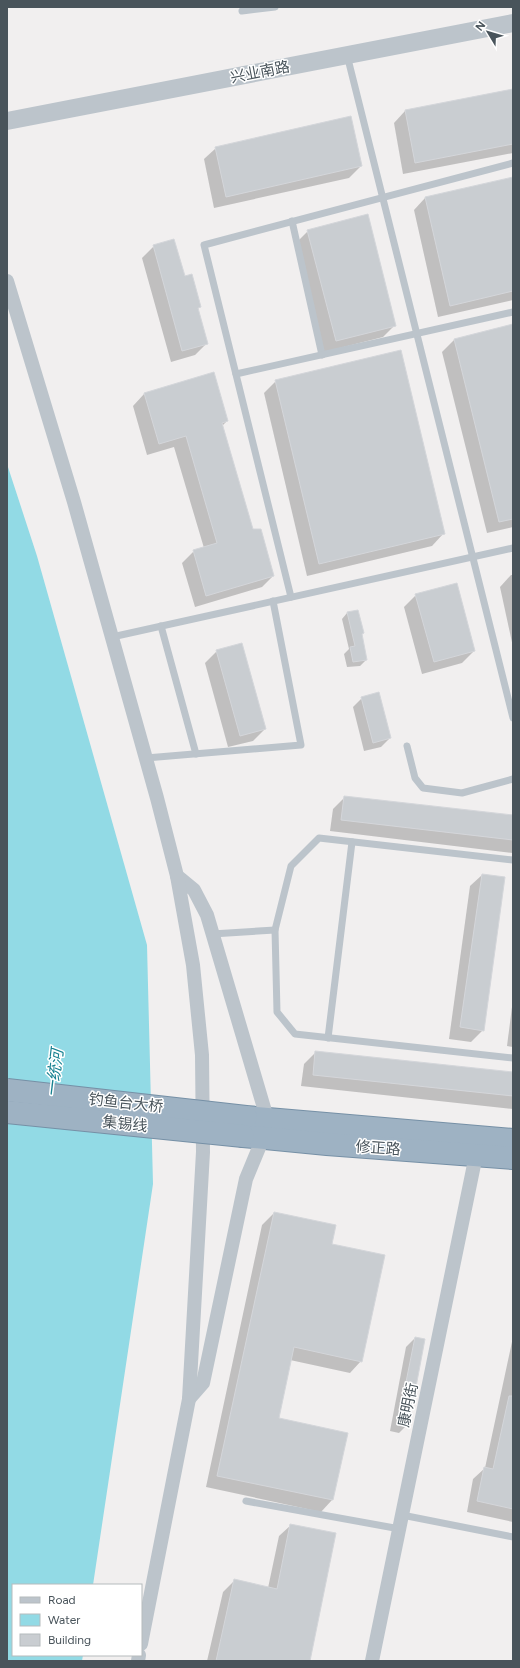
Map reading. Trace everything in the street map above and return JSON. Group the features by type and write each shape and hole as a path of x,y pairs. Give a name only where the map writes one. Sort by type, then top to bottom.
{"highway":[{"name":"钓鱼台大桥","path":"7,1090 255,1127"},
{"name":"集锡线","path":"7,1112 255,1127"},
{"name":"修正路","path":"255,1127 513,1140"},
{"name":"修正路","path":"255,1127 327,1144 513,1158"}],"street":[{"name":"兴业南路","path":"7,121 513,23"},
{"path":"7,281 74,502 146,758 176,876 193,965 202,1055 203,1152 189,1399 142,1639"},
{"path":"176,876 194,890 207,915 255,1127 246,1179 203,1383 189,1399"},
{"name":"康明街","path":"372,1661 476,1155"}],"lane":[{"path":"242,11 275,7"},
{"path":"347,55 513,718"},
{"path":"290,597 204,245 513,164"},
{"path":"292,222 322,355"},
{"path":"236,374 513,312"},
{"path":"112,637 513,548"},
{"path":"146,758 301,745 273,601"},
{"path":"161,626 196,754"},
{"path":"407,746 415,778 423,788 462,793 513,779"},
{"path":"513,860 319,838 291,866 275,930 277,1012 296,1034 513,1058"},
{"path":"328,1038 352,842"},
{"path":"212,934 275,930"},
{"path":"246,1501 400,1529"},
{"path":"402,1515 513,1537"}],"water":[{"name":"一统河","path":"7,464 37,556 147,945 153,1184 93,1584 12,1584 12,1656 83,1656 82,1661 7,1661"}],"building":[{"path":"513,89 513,144 415,163 405,110"},
{"path":"351,116 362,166 226,197 215,147"},
{"path":"513,177 513,291 450,306 425,197"},
{"path":"368,214 396,326 336,341 307,230"},
{"path":"174,239 185,276 192,274 201,307 198,308 208,344 182,351 153,245"},
{"path":"513,324 513,519 499,522 454,339"},
{"path":"401,350 445,534 319,564 275,380"},
{"path":"214,372 228,421 222,423 253,529 261,529 274,576 206,596 193,550 217,543 186,436 159,444 144,393"},
{"path":"457,583 475,651 434,662 415,594"},
{"path":"358,610 364,633 362,634 367,660 353,662 350,647 355,646 347,612"},
{"path":"242,643 266,729 240,736 216,650"},
{"path":"379,692 391,738 373,743 361,697"},
{"path":"344,796 513,815 513,840 341,820"},
{"path":"482,874 505,877 484,1031 460,1027"},
{"path":"315,1051 513,1072 513,1096 313,1075"},
{"path":"274,1212 336,1225 332,1244 385,1255 362,1362 294,1347 279,1418 348,1433 333,1500 217,1476"},
{"path":"415,1337 425,1339 409,1424 398,1422"},
{"path":"509,1396 513,1396 513,1509 477,1501 484,1467 493,1469"},
{"path":"290,1524 336,1533 310,1661 216,1661 234,1579 277,1589"}]}
